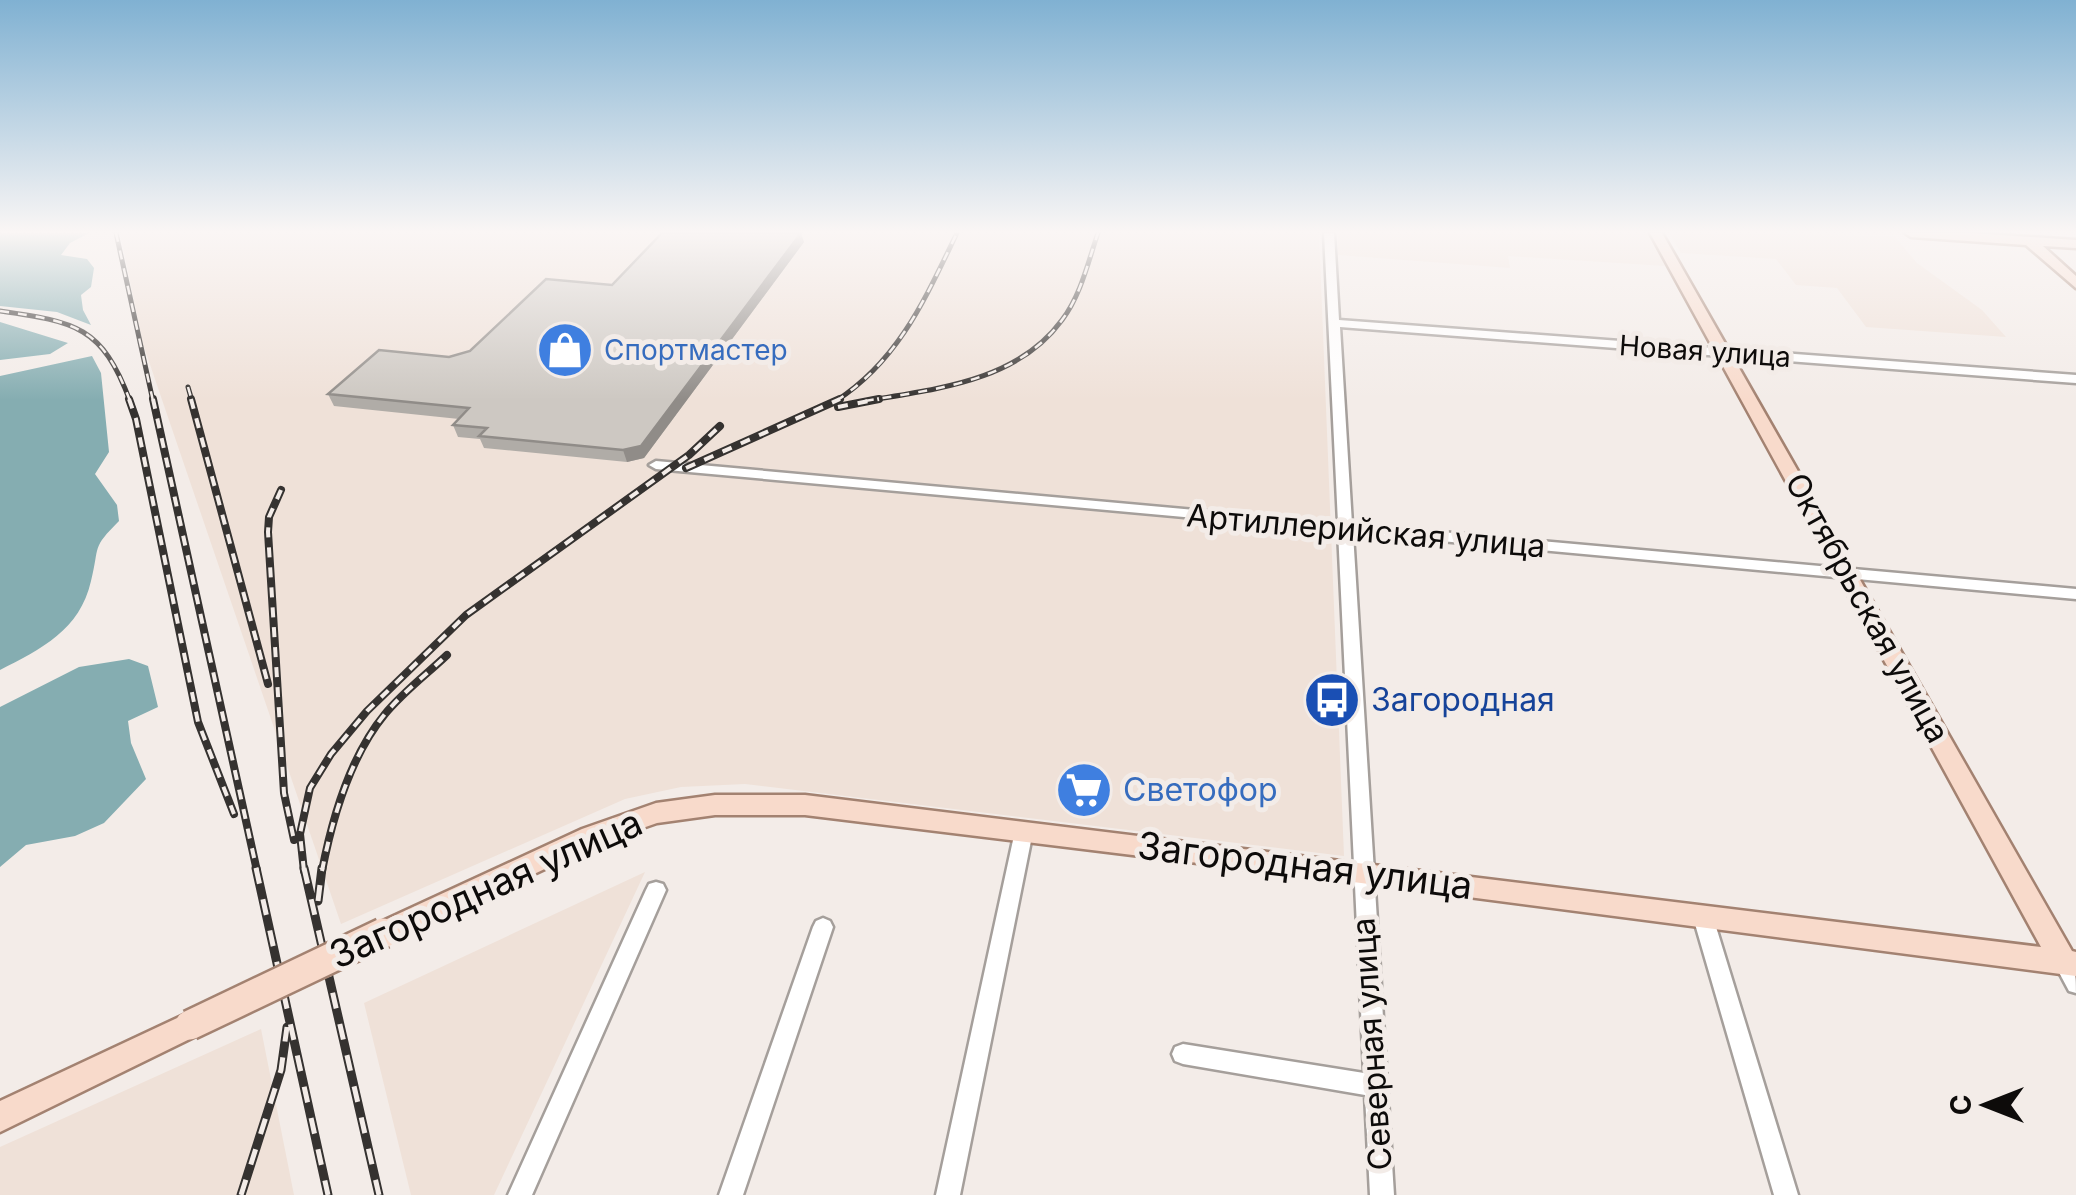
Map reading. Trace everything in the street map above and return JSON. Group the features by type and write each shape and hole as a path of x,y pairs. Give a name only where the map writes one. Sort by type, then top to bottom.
{"main road":[{"name":"Октябрьская улица","path":"1688,289 2072,970"},
{"name":"Загородная улица","path":"0,1117 591,836 656,813 715,805 805,805 1024,831 1703,917 2072,970"}],"street":[{"name":"Северная улица","path":"1332,289 1361,872 1382,1195"},
{"name":"Новая улица","path":"1334,323 2076,379"},
{"name":"Артиллерийская улица","path":"656,465 2076,594"},
{"path":"948,1195 1024,831"},
{"path":"520,1195 656,890"},
{"path":"1703,917 1786,1195"},
{"path":"731,1195 824,927"},
{"path":"1183,1054 1375,1086"}],"shaded area":[{"path":"132,289 1321,289 1344,856 745,784 681,787 625,799 341,924 143,344"},
{"path":"1838,289 1953,289 1982,310 2006,337 1866,327"},
{"path":"645,872 494,1195 411,1195 364,1003"},
{"path":"261,1029 294,1195 0,1195 0,1147"}],"water":[{"path":"0,289 89,289 81,295 91,325 57,312 0,306"},
{"path":"0,322 68,343 50,354 0,360"},
{"path":"92,356 101,373 109,452 95,474 117,505 119,521 100,543 86,598 78,613 44,646 0,670 0,376"},
{"path":"129,659 148,666 158,707 128,721 131,743 146,779 104,823 75,836 26,845 0,867 0,707 79,667"}],"building":[{"path":"536,289 759,289 641,446 623,450 479,436 487,428 453,425 469,408 328,394 379,350 449,357 470,351"}],"railway":[{"path":"128,289 153,401"},
{"path":"837,400 858,385 894,347 929,289"},
{"path":"865,401 946,386 998,370 1043,341 1069,310 1079,289"},
{"path":"0,311 48,319 83,332 109,357 130,401"},
{"path":"188,387 192,401"},
{"path":"129,399 198,722 234,814"},
{"path":"153,399 257,871"},
{"path":"191,399 268,684"},
{"path":"838,407 879,399"},
{"path":"686,468 837,400"},
{"path":"304,871 300,834 310,788 331,754 367,711 466,615 689,455 720,426"},
{"path":"281,490 269,517 268,532 284,793 294,840"},
{"path":"322,871 337,809 362,749 392,706 447,655"},
{"path":"256,868 328,1195"},
{"path":"304,868 379,1195"},
{"path":"318,901 322,868"},
{"path":"241,1195 281,1070 287,1027"}],"place":[{"name":"Спортмастер","path":"565,350"},
{"name":"Загородная","path":"1332,700"},
{"name":"Светофор","path":"1084,790"}]}
